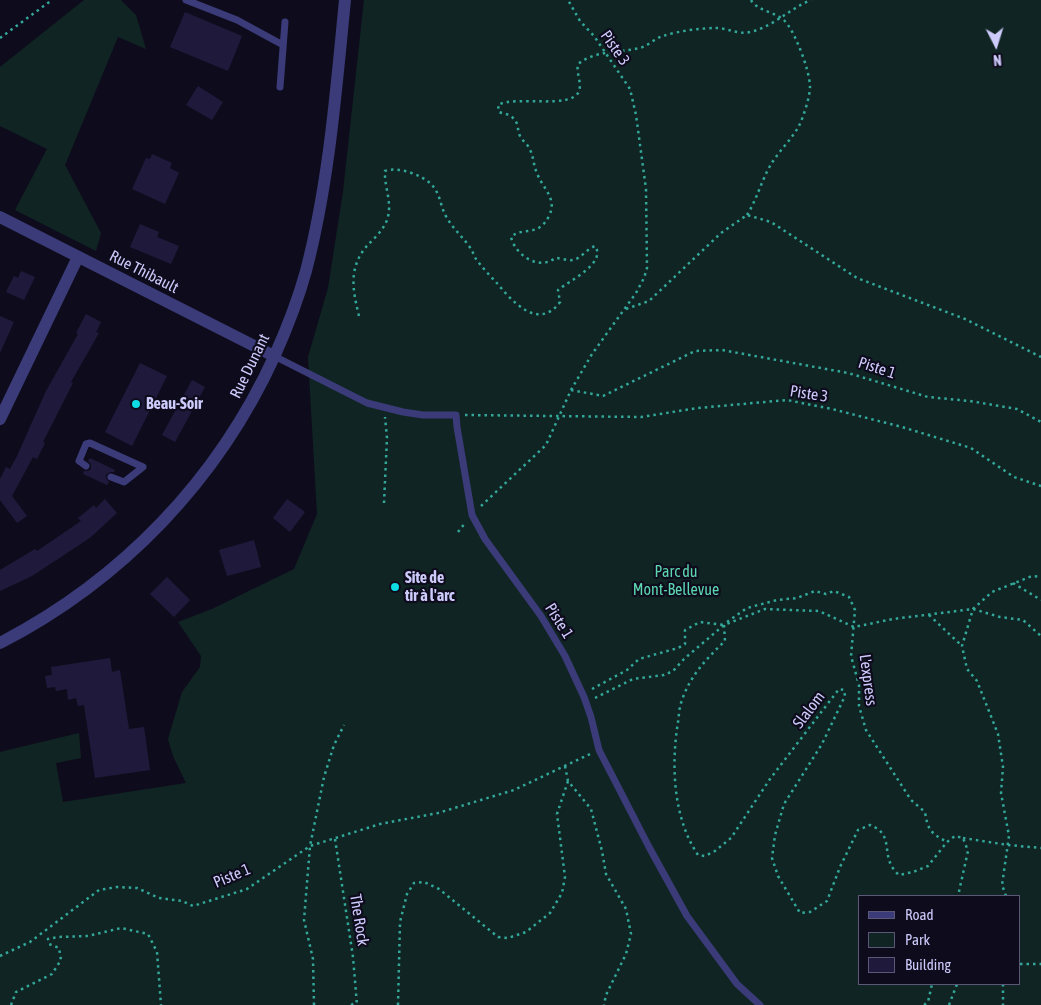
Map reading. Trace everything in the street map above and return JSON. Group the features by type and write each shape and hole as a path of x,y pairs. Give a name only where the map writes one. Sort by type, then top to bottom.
{"street":[{"name":"Rue Dunant","path":"0,643 60,609 127,557 157,528 196,484 229,438 254,398 274,356 296,301 314,240 329,151 345,0"},
{"name":"Rue Thibault","path":"0,217 274,356"},
{"path":"0,419 78,257"}],"lane":[{"path":"186,0 237,20 283,45"},
{"path":"280,87 285,22"},
{"path":"274,356 310,373 351,396 384,408"},
{"name":"Piste 1","path":"384,408 423,415 456,415 472,515 485,539 541,616 565,656 592,717 599,750"},
{"path":"86,466 79,461 86,444 90,443 143,467 124,482 111,477"},
{"path":"599,750 649,847 688,916 737,984 760,1005"}],"path":[{"path":"0,38 52,0"},
{"name":"Piste 3","path":"568,0 580,21 594,36 630,89 636,115 646,189 647,268 640,286 592,354 571,390"},
{"path":"624,310 649,301 721,233 747,215 755,203 770,166 799,125 810,84 796,41 782,17 760,9 751,0"},
{"path":"359,316 353,287 356,264 387,220 389,204 385,178 386,170 391,168 421,177 430,182 440,196 441,205 454,229 471,249 475,258 512,301 523,310 531,313 543,314 556,307 560,302 558,290 596,261 598,250 595,246 571,261 555,258 550,262 543,263 523,256 515,248 511,237 515,233 536,230 543,224 549,216 552,207 551,198 536,173 533,154 519,135 517,122 512,116 499,112 498,105 514,101 562,102 575,97 579,91 580,86 576,70 578,64 586,58 605,52 641,48 661,36 718,28 737,33 750,32 765,27 796,7 811,0"},
{"path":"747,215 771,222 857,278 965,319 1041,357"},
{"name":"Piste 1","path":"571,390 603,396 695,351 722,350 848,373 928,397 970,401 1017,409 1041,422"},
{"path":"472,515 546,445 571,390"},
{"name":"Piste 3","path":"458,415 642,417 698,408 787,400 832,409 971,448 1014,477 1041,486"},
{"path":"384,408 387,438 384,503"},
{"path":"1006,895 1002,885 1009,836 1001,793 1003,767 998,734 977,680 967,669 962,646 973,609 992,592 1032,576 1041,577"},
{"path":"1013,583 1041,600"},
{"name":"L'express","path":"584,697 592,699 633,678 664,675 673,672 684,659 747,608 777,600 797,598 815,592 826,594 834,591 849,597 855,610 851,656 859,685 859,706 866,730 911,800 925,812 927,825 932,833 947,842"},
{"path":"584,697 592,689 627,670 639,659 678,648 685,644 685,630 700,622 724,625 765,609 819,611 854,627 893,618 973,609 1024,620 1041,636"},
{"path":"929,615 962,646"},
{"name":"Slalom","path":"724,625 725,641 700,665 681,703 675,741 675,778 681,819 691,846 698,855 705,856 715,851 731,838 770,780 839,689 844,690 845,696 822,744 784,804 775,835 772,858 778,876 800,913 810,912 827,901 840,867 858,830 870,825 879,828 885,837 891,868 899,875 928,866 947,842"},
{"path":"314,1005 313,958 304,920 310,846 324,776 334,745 344,725"},
{"name":"Piste 1","path":"0,956 30,942 99,890 116,887 137,888 159,898 182,901 193,906 247,889 310,846 335,840 380,824 438,813 514,790 599,750"},
{"path":"565,766 568,781 591,810 606,874 626,910 631,934 626,954 606,995 604,1005"},
{"path":"398,1005 400,922 407,894 414,883 424,882 438,889 498,937 508,938 526,932 550,914 562,893 565,877 557,814 568,781"},
{"path":"947,842 954,836 1008,845 1041,848"},
{"path":"958,895 968,851 963,838"},
{"name":"The Rock","path":"335,840 353,957 357,1003"},
{"path":"11,1005 16,992 52,974 61,960 59,948 49,944 48,939 58,936 88,936 121,928 148,934 157,952 161,1005"},
{"path":"1021,964 1041,964"},
{"path":"924,1005 928,1002 932,985"},
{"path":"950,1005 957,985"},
{"path":"1003,985 1003,1005"},
{"path":"351,1005 357,1003"}],"green space":[{"path":"84,0 121,0 136,15 146,49 118,37 65,165 101,233 96,251 15,210 47,149 0,126 0,67"},
{"name":"Parc du Mont-Bellevue","path":"364,0 1041,0 1041,1005 0,1005 0,752 79,733 81,758 56,763 63,802 186,783 173,756 168,739 182,692 200,667 201,656 178,622 212,609 294,569 317,514 308,357 328,288 343,192"}],"building":[{"path":"185,12 242,36 228,71 170,47"},
{"path":"198,86 223,102 212,120 186,105"},
{"path":"152,154 172,163 170,168 179,173 165,204 132,189 146,158 150,159"},
{"path":"140,224 159,232 157,237 179,246 171,264 130,247"},
{"path":"21,271 35,277 24,300 6,292 14,276 18,278"},
{"path":"86,314 101,322 96,332 99,333 71,382 73,383 43,442 45,443 37,459 33,457 12,496 27,516 17,523 0,500 0,479 6,467 10,469 17,456 46,391 78,334 76,333"},
{"path":"0,316 14,322 0,353"},
{"name":"Beau-Soir","path":"140,363 167,376 132,446 105,432"},
{"path":"192,380 205,387 175,442 162,435"},
{"path":"90,458 115,470 106,475 109,482 107,485 83,474 84,471 91,469 91,464 88,461"},
{"path":"105,499 117,513 91,537 32,576 0,591 0,570 35,549 37,551 81,521 78,518 94,505 96,508"},
{"path":"287,499 305,512 290,532 273,518"},
{"path":"254,540 261,567 227,576 219,550"},
{"path":"167,577 190,600 174,617 150,594"},
{"path":"110,658 112,672 120,670 129,729 144,727 150,770 95,778 84,705 78,706 76,698 68,700 67,689 56,691 55,687 47,688 45,676 52,675 51,667"}],"place":[{"name":"Beau-Soir","path":"136,404"},
{"name":"Site de tir à l'arc","path":"395,587"}]}
